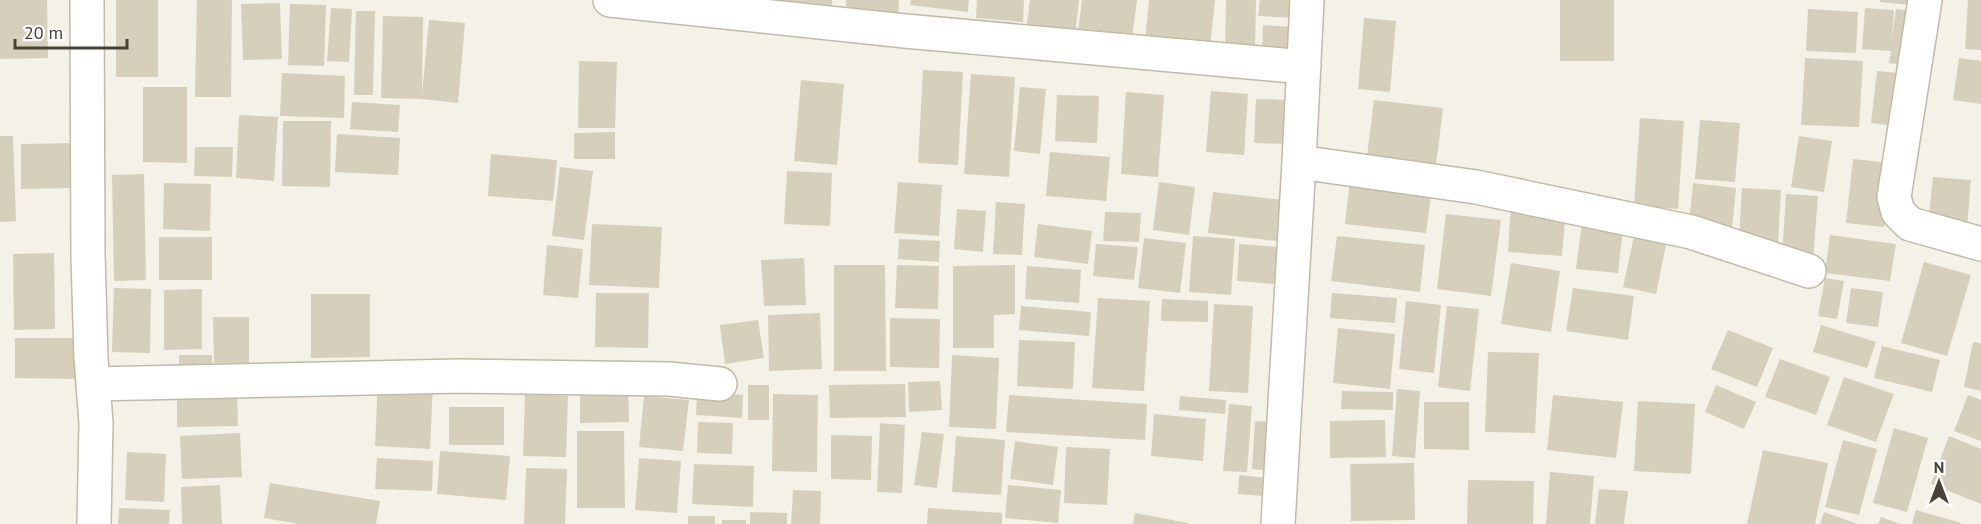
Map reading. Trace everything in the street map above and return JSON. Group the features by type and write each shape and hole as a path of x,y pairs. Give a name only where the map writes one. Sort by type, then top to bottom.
{"street":[{"path":"87,0 88,256 96,423 94,524"},
{"path":"610,0 905,31 1304,67"},
{"path":"1278,524 1307,0"},
{"path":"1924,0 1894,197 1898,212 1910,224 1981,244"},
{"path":"1299,162 1476,187 1691,232 1809,271"},
{"path":"93,384 458,376 669,379 720,384"}],"building":[{"path":"0,0 47,0 48,58 0,59"},
{"path":"116,0 158,0 158,77 116,77"},
{"path":"197,0 232,0 231,97 195,97"},
{"path":"785,0 832,0 832,9 786,10"},
{"path":"846,0 899,0 898,23 845,20"},
{"path":"911,0 969,0 968,12 910,5"},
{"path":"977,0 1024,0 1023,22 976,18"},
{"path":"1030,0 1079,0 1074,45 1025,40"},
{"path":"1082,0 1137,0 1131,45 1077,38"},
{"path":"1149,0 1215,0 1209,58 1144,52"},
{"path":"1226,0 1256,0 1255,54 1225,54"},
{"path":"1260,0 1297,0 1296,18 1258,16"},
{"path":"1560,0 1614,0 1614,61 1560,61"},
{"path":"1880,0 1921,0 1920,6 1880,2"},
{"path":"1968,0 1981,0 1981,50 1965,49"},
{"path":"280,3 282,59 243,60 241,4"},
{"path":"290,4 326,5 324,66 288,65"},
{"path":"331,8 352,9 349,62 327,61"},
{"path":"1865,8 1894,10 1892,39 1896,9 1917,12 1911,66 1889,63 1891,51 1862,49"},
{"path":"1808,9 1858,12 1856,53 1806,51"},
{"path":"356,11 375,11 373,95 354,95"},
{"path":"383,16 423,17 422,94 429,20 465,23 458,103 381,98"},
{"path":"1364,18 1396,21 1390,92 1358,89"},
{"path":"1263,25 1294,27 1292,59 1262,57"},
{"path":"1805,58 1863,61 1859,127 1801,125"},
{"path":"1959,58 1981,61 1981,104 1953,100"},
{"path":"579,61 617,62 615,128 578,128"},
{"path":"923,70 963,72 958,165 918,163"},
{"path":"1877,71 1909,74 1903,127 1871,123"},
{"path":"282,73 345,76 344,118 280,116"},
{"path":"971,74 1015,77 1009,177 964,174"},
{"path":"801,80 844,84 837,165 794,161"},
{"path":"143,87 187,87 187,163 143,162"},
{"path":"1020,87 1046,89 1040,154 1014,151"},
{"path":"1211,91 1248,94 1244,155 1206,152"},
{"path":"1126,92 1164,95 1158,177 1121,174"},
{"path":"1057,95 1099,96 1097,143 1055,141"},
{"path":"1256,99 1294,100 1292,144 1254,143"},
{"path":"1374,100 1443,108 1435,173 1366,164"},
{"path":"352,102 400,105 398,132 350,129"},
{"path":"239,115 278,117 274,181 236,178"},
{"path":"1640,118 1684,121 1678,209 1634,206"},
{"path":"1700,120 1740,123 1735,182 1695,179"},
{"path":"283,121 331,121 330,187 282,186"},
{"path":"615,132 615,159 574,159 574,133"},
{"path":"337,134 400,138 398,175 335,172"},
{"path":"0,136 13,136 16,221 0,222"},
{"path":"1799,136 1832,141 1824,192 1791,187"},
{"path":"73,143 73,188 21,189 21,144"},
{"path":"195,147 233,147 232,177 194,176"},
{"path":"1050,152 1110,157 1106,201 1046,196"},
{"path":"491,154 557,160 553,201 488,196"},
{"path":"1853,159 1891,163 1884,227 1846,223"},
{"path":"560,167 593,171 584,240 552,236"},
{"path":"787,171 832,173 830,226 784,224"},
{"path":"1351,172 1433,182 1426,233 1345,224"},
{"path":"144,174 146,280 114,281 112,175"},
{"path":"1933,177 1971,180 1967,228 1928,224"},
{"path":"898,182 942,185 939,236 894,233"},
{"path":"1159,182 1195,187 1189,235 1153,230"},
{"path":"164,183 211,184 210,231 163,229"},
{"path":"1693,183 1736,188 1732,229 1689,224"},
{"path":"1742,188 1781,190 1778,242 1739,239"},
{"path":"1213,192 1291,201 1286,242 1208,233"},
{"path":"1786,194 1818,196 1813,261 1782,258"},
{"path":"996,202 1025,204 1022,255 993,254"},
{"path":"1511,203 1566,208 1562,256 1508,252"},
{"path":"957,209 986,211 983,252 954,249"},
{"path":"1105,212 1141,213 1139,242 1103,241"},
{"path":"1446,214 1501,220 1491,296 1437,289"},
{"path":"1583,216 1624,220 1618,273 1576,269"},
{"path":"1637,222 1669,229 1656,294 1623,287"},
{"path":"592,224 662,227 659,288 589,285"},
{"path":"1038,224 1092,231 1088,264 1034,257"},
{"path":"1830,235 1896,244 1890,281 1825,273"},
{"path":"1193,236 1235,239 1231,295 1189,292"},
{"path":"1337,236 1425,245 1420,292 1331,281"},
{"path":"159,237 212,237 212,280 159,280"},
{"path":"1144,238 1186,243 1180,293 1138,288"},
{"path":"899,239 940,241 939,262 898,259"},
{"path":"1096,244 1138,247 1134,280 1093,276"},
{"path":"1239,244 1278,247 1275,284 1237,281"},
{"path":"547,245 583,249 578,298 543,295"},
{"path":"54,253 55,329 14,330 13,254"},
{"path":"804,258 806,305 764,306 761,260"},
{"path":"1924,262 1971,275 1947,356 1901,343"},
{"path":"1511,263 1560,271 1551,332 1501,324"},
{"path":"834,265 885,265 886,371 834,371"},
{"path":"897,265 939,266 938,309 895,308"},
{"path":"1015,265 1015,314 994,315 994,348 953,348 953,266"},
{"path":"1027,266 1081,270 1079,303 1025,299"},
{"path":"1825,278 1844,281 1837,319 1818,316"},
{"path":"114,288 151,289 150,353 112,352"},
{"path":"1573,288 1634,296 1628,340 1566,331"},
{"path":"1851,288 1883,292 1878,327 1846,323"},
{"path":"202,289 202,349 164,350 164,290"},
{"path":"596,293 649,293 648,348 595,347"},
{"path":"1332,293 1397,298 1395,323 1330,318"},
{"path":"311,294 370,294 370,357 311,358"},
{"path":"1098,298 1150,301 1144,391 1092,388"},
{"path":"1162,299 1208,301 1208,322 1161,321"},
{"path":"1406,301 1441,305 1434,373 1399,369"},
{"path":"1214,304 1253,306 1248,393 1209,391"},
{"path":"1021,306 1091,312 1089,336 1019,330"},
{"path":"1447,306 1479,309 1470,391 1438,387"},
{"path":"820,313 822,369 769,371 768,315"},
{"path":"213,317 249,317 249,363 214,363"},
{"path":"890,318 940,319 939,368 890,367"},
{"path":"758,320 764,358 725,364 720,325"},
{"path":"1821,325 1876,342 1867,368 1813,352"},
{"path":"1338,328 1395,334 1390,389 1333,383"},
{"path":"1728,330 1773,348 1757,387 1711,369"},
{"path":"15,338 80,338 80,379 15,378"},
{"path":"1019,340 1075,342 1073,389 1017,386"},
{"path":"1973,342 1981,343 1981,391 1964,387"},
{"path":"1882,346 1940,360 1932,392 1874,378"},
{"path":"1488,352 1539,353 1535,433 1485,432"},
{"path":"179,355 212,355 212,379 179,380"},
{"path":"952,355 999,358 996,429 949,427"},
{"path":"1780,359 1830,377 1816,415 1765,397"},
{"path":"1844,377 1894,394 1876,442 1827,425"},
{"path":"378,381 433,383 430,449 375,446"},
{"path":"940,381 942,410 909,412 908,382"},
{"path":"905,384 906,417 830,418 829,385"},
{"path":"628,385 629,422 580,423 580,386"},
{"path":"748,385 769,385 769,420 748,420"},
{"path":"1716,385 1756,402 1744,429 1705,412"},
{"path":"177,386 237,386 238,426 177,427"},
{"path":"1397,389 1420,391 1415,458 1392,456"},
{"path":"1342,391 1393,392 1393,410 1341,409"},
{"path":"697,392 743,395 742,418 696,415"},
{"path":"525,394 568,396 566,457 523,456"},
{"path":"773,394 818,395 817,472 772,471"},
{"path":"1009,395 1147,404 1145,440 1006,432"},
{"path":"1553,395 1623,402 1616,458 1547,450"},
{"path":"1968,395 1981,400 1981,441 1954,431"},
{"path":"644,396 689,400 683,451 639,447"},
{"path":"1180,396 1226,400 1225,414 1179,410"},
{"path":"1638,401 1695,404 1691,474 1634,471"},
{"path":"1424,402 1469,402 1469,450 1424,449"},
{"path":"1229,404 1252,406 1247,472 1223,471"},
{"path":"449,407 504,407 504,445 449,445"},
{"path":"1154,414 1206,419 1203,461 1151,456"},
{"path":"1385,420 1386,457 1330,458 1330,421"},
{"path":"1255,421 1275,422 1272,471 1252,469"},
{"path":"698,422 733,423 732,454 697,453"},
{"path":"880,423 905,425 902,493 877,492"},
{"path":"1894,428 1928,438 1907,512 1873,503"},
{"path":"577,431 624,431 625,508 577,508"},
{"path":"922,432 944,434 937,488 914,485"},
{"path":"240,433 242,477 182,479 180,436"},
{"path":"831,435 872,436 871,480 831,479"},
{"path":"956,436 1005,440 1001,495 952,492"},
{"path":"1949,436 1981,449 1981,504 1931,484"},
{"path":"1843,440 1877,449 1859,515 1825,507"},
{"path":"1015,441 1058,447 1053,485 1010,479"},
{"path":"1066,447 1110,449 1107,505 1064,503"},
{"path":"1763,450 1828,463 1815,524 1747,524"},
{"path":"440,451 510,456 506,500 437,494"},
{"path":"127,452 166,454 164,502 125,500"},
{"path":"377,458 433,461 432,491 375,489"},
{"path":"639,458 681,461 677,513 635,510"},
{"path":"1414,463 1415,520 1351,521 1350,464"},
{"path":"694,464 754,466 753,507 692,504"},
{"path":"526,468 567,469 565,524 524,524"},
{"path":"1550,472 1594,476 1590,524 1546,524"},
{"path":"1239,475 1276,479 1275,497 1238,494"},
{"path":"1468,480 1534,481 1533,524 1467,524"},
{"path":"270,483 380,501 376,524 299,524 264,518"},
{"path":"220,485 222,524 182,524 181,487"},
{"path":"1008,485 1061,490 1058,523 1005,518"},
{"path":"1599,489 1628,491 1624,524 1595,524"},
{"path":"793,490 821,491 820,524 791,524"},
{"path":"119,508 170,510 169,524 118,524"},
{"path":"928,508 1002,513 1002,524 927,524"},
{"path":"1916,510 1961,523 1961,524 1912,524"},
{"path":"750,512 787,513 787,524 750,524"},
{"path":"1824,512 1858,524 1820,524"},
{"path":"1135,513 1188,523 1188,524 1133,524"},
{"path":"688,516 715,516 715,524 688,524"},
{"path":"1881,517 1900,524 1878,524"},
{"path":"722,520 746,520 746,524 722,524"}]}
